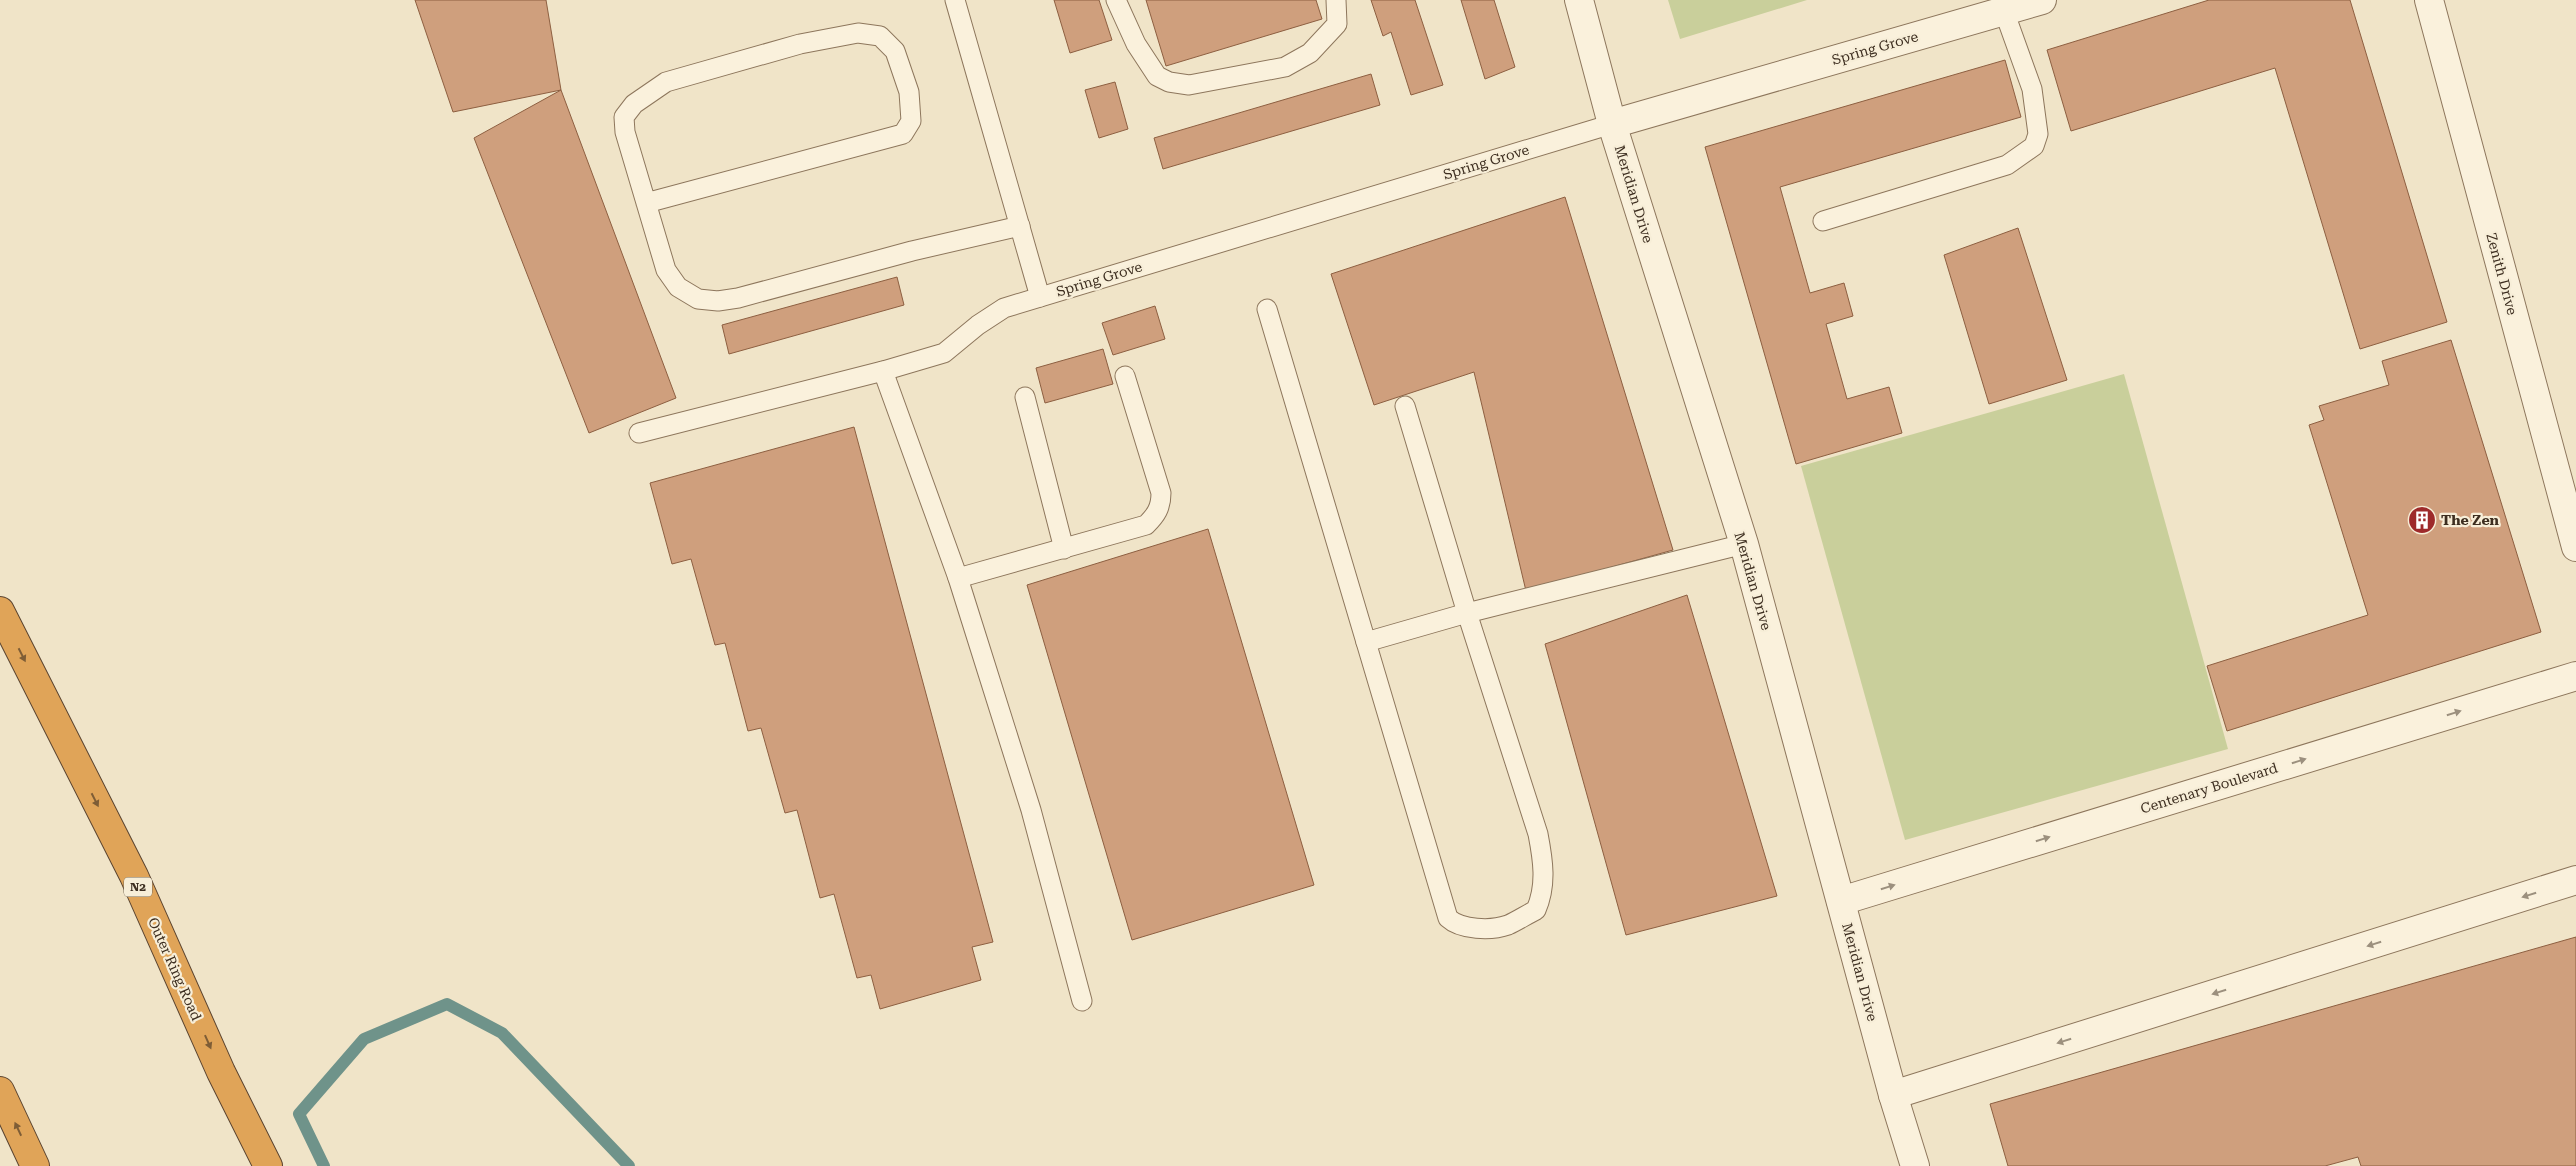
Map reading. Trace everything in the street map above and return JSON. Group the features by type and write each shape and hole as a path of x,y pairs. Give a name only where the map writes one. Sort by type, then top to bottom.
{"highway":[{"name":"Outer Ring Road","path":"0,611 134,876 221,1072 268,1166"},
{"path":"0,1091 35,1166"}],"street":[{"name":"Meridian Drive","path":"1579,0 1612,124 1744,544 1893,1095 1915,1166"},
{"name":"Spring Grove","path":"1612,124 2042,0"},
{"name":"Zenith Drive","path":"2429,0 2576,547"},
{"name":"Centenary Boulevard","path":"1841,901 2576,676"},
{"path":"1893,1095 2576,880"}],"lane":[{"path":"955,0 1040,296"},
{"path":"1116,0 1136,44 1156,76 1169,82 1189,85 1286,67 1310,53 1337,24 1336,0"},
{"path":"1823,221 2007,165 2034,146 2038,134 2032,89 2004,11"},
{"path":"646,202 903,134 911,121 909,92 895,51 880,36 858,32 790,47 666,82 634,104 624,117 625,132 666,270 678,287 698,299 718,301 738,298 912,251 1020,226"},
{"name":"Spring Grove","path":"883,371 944,353 978,325 1004,308 1612,124"},
{"path":"1267,309 1448,918 1454,924 1493,928 1508,925 1536,910 1543,889 1543,860 1538,834 1467,613 1405,406"},
{"path":"639,433 883,371 958,578 1031,810 1082,1001"},
{"path":"958,578 1146,526 1157,514 1161,505 1161,493 1125,376"},
{"path":"1024,397 1064,549"},
{"path":"1366,642 1467,613 1744,544"}],"green space":[{"path":"1668,0 1807,0 1680,39"},
{"path":"2124,374 2228,749 1905,840 1801,466"}],"building":[{"path":"415,0 546,0 561,90 453,112"},
{"path":"1054,0 1099,0 1112,40 1070,53"},
{"path":"1146,0 1316,0 1322,19 1166,66"},
{"path":"1371,0 1415,0 1443,85 1411,95 1391,32 1383,36"},
{"path":"1461,0 1494,0 1515,67 1485,79"},
{"path":"2209,0 2350,0 2447,322 2360,349 2275,68 2071,131 2047,50"},
{"path":"2005,60 2021,117 1780,187 1810,293 1844,283 1853,316 1826,324 1847,399 1889,387 1902,433 1796,464 1705,147"},
{"path":"1371,74 1380,105 1163,169 1154,138"},
{"path":"1115,82 1128,129 1099,138 1085,90"},
{"path":"561,90 676,398 589,433 474,138"},
{"path":"1565,197 1673,550 1526,591 1474,372 1374,405 1331,274"},
{"path":"2018,228 2067,380 1989,404 1944,255"},
{"path":"897,277 904,305 729,354 722,325"},
{"path":"1155,306 1165,339 1113,355 1102,323"},
{"name":"The Zen","path":"2451,340 2541,632 2227,731 2207,666 2368,615 2309,425 2324,420 2319,406 2389,385 2382,361"},
{"path":"1103,349 1113,384 1045,403 1036,368"},
{"path":"854,427 993,942 972,947 981,980 880,1009 871,975 857,978 834,894 820,898 797,810 785,813 761,728 748,731 725,643 715,645 691,559 672,564 650,483"},
{"path":"1208,529 1314,885 1132,940 1027,585"},
{"path":"1687,595 1777,896 1626,935 1545,644"},
{"path":"2576,937 2576,1166 2361,1166 2358,1157 2325,1166 2008,1166 1990,1104"}],"waterway":[{"path":"324,1166 299,1114 364,1039 447,1004 502,1033 629,1166"}],"place":[{"name":"The Zen","path":"2422,520"}]}
